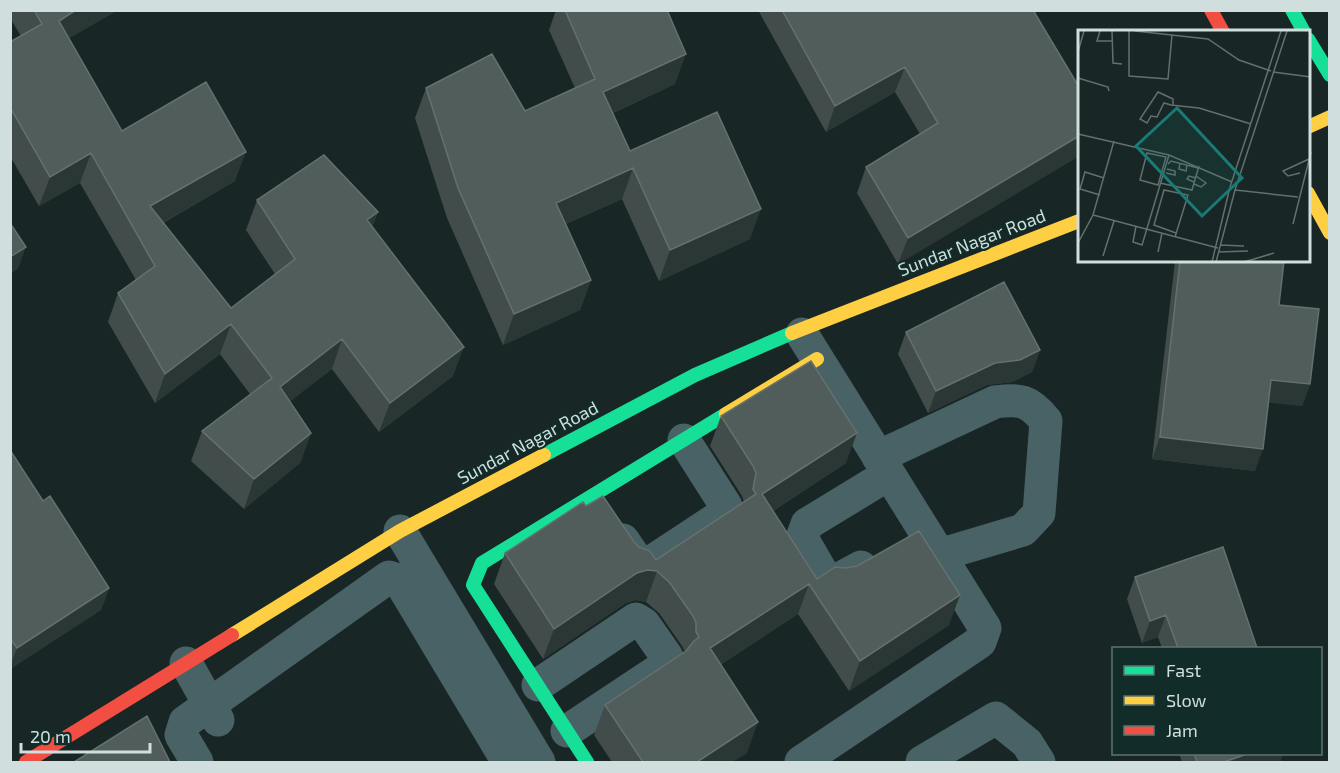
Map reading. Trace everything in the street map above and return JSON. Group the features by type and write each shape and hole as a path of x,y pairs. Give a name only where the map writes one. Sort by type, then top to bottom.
{"street":[{"path":"1211,10 1222,30"},
{"path":"1292,10 1303,30"},
{"path":"1310,42 1329,75"},
{"path":"1310,126 1329,117"},
{"path":"1310,197 1329,233"},
{"name":"Sundar Nagar Road","path":"26,762 400,531 695,375 800,330 1078,220"},
{"path":"800,330 985,628 980,642 801,762"},
{"path":"587,762 473,585 482,563 817,359"},
{"path":"1014,400 1034,406 1046,421 1039,513 1023,530 890,550 837,580 825,578 802,538 807,524 884,466 995,402 1014,400"},
{"path":"594,495 638,562 648,564 724,514 726,506 684,440"},
{"path":"400,531 539,762"},
{"path":"197,762 181,735 185,723 214,712 389,577 399,580 508,762"},
{"path":"538,685 636,619 644,624 667,657 665,666 567,731"},
{"path":"186,663 214,712"},
{"path":"922,762 996,718 1027,743 1039,762"}],"building":[{"path":"34,10 76,10 59,21 122,131 206,82 246,152 150,206 231,308 295,259 257,200 324,155 378,212 367,220 464,347 390,403 342,339 280,387 311,433 254,479 202,431 272,378 231,324 165,374 118,293 155,266 91,153 50,177 10,107 10,42 42,24"},
{"path":"565,10 667,10 686,54 603,92 630,151 717,112 761,209 670,250 633,168 556,203 591,280 514,314 458,188 426,88 492,54 525,111 595,79"},
{"path":"782,10 1033,10 1078,85 1078,137 908,238 866,167 938,123 905,67 835,106"},
{"path":"10,223 26,247 10,257"},
{"path":"1180,262 1284,262 1279,305 1319,309 1310,384 1271,380 1263,449 1160,437"},
{"path":"1004,282 1040,350 1020,360 995,363 936,391 906,332"},
{"path":"811,361 857,433 762,494 817,579 835,567 857,566 919,531 960,595 860,661 809,584 710,648 758,722 697,762 643,762 605,705 686,651 699,637 693,616 670,583 657,571 647,570 637,573 554,629 505,553 583,502 586,506 603,496 634,542 639,547 650,551 656,560 756,494 753,489 756,473 753,466 721,416"},
{"path":"10,450 43,501 50,496 109,588 17,648 10,638"},
{"path":"1223,547 1257,647 1178,647 1166,615 1150,621 1135,577"},
{"path":"147,716 170,762 74,762"},
{"path":"1195,755 1244,755 1224,762 1197,762"}],"traffic: fast":[{"path":"1292,10 1303,30"},
{"path":"1310,42 1330,75"},
{"path":"544,455 695,375 792,333"},
{"path":"587,762 473,585 482,563 726,414"}],"traffic: slow":[{"path":"1310,126 1330,117"},
{"path":"1310,197 1330,233"},
{"path":"792,333 1078,221"},
{"path":"726,414 817,359"},
{"path":"232,635 400,531 544,455"}],"traffic: jam":[{"path":"1211,10 1222,30"},
{"path":"26,762 232,635"}]}
